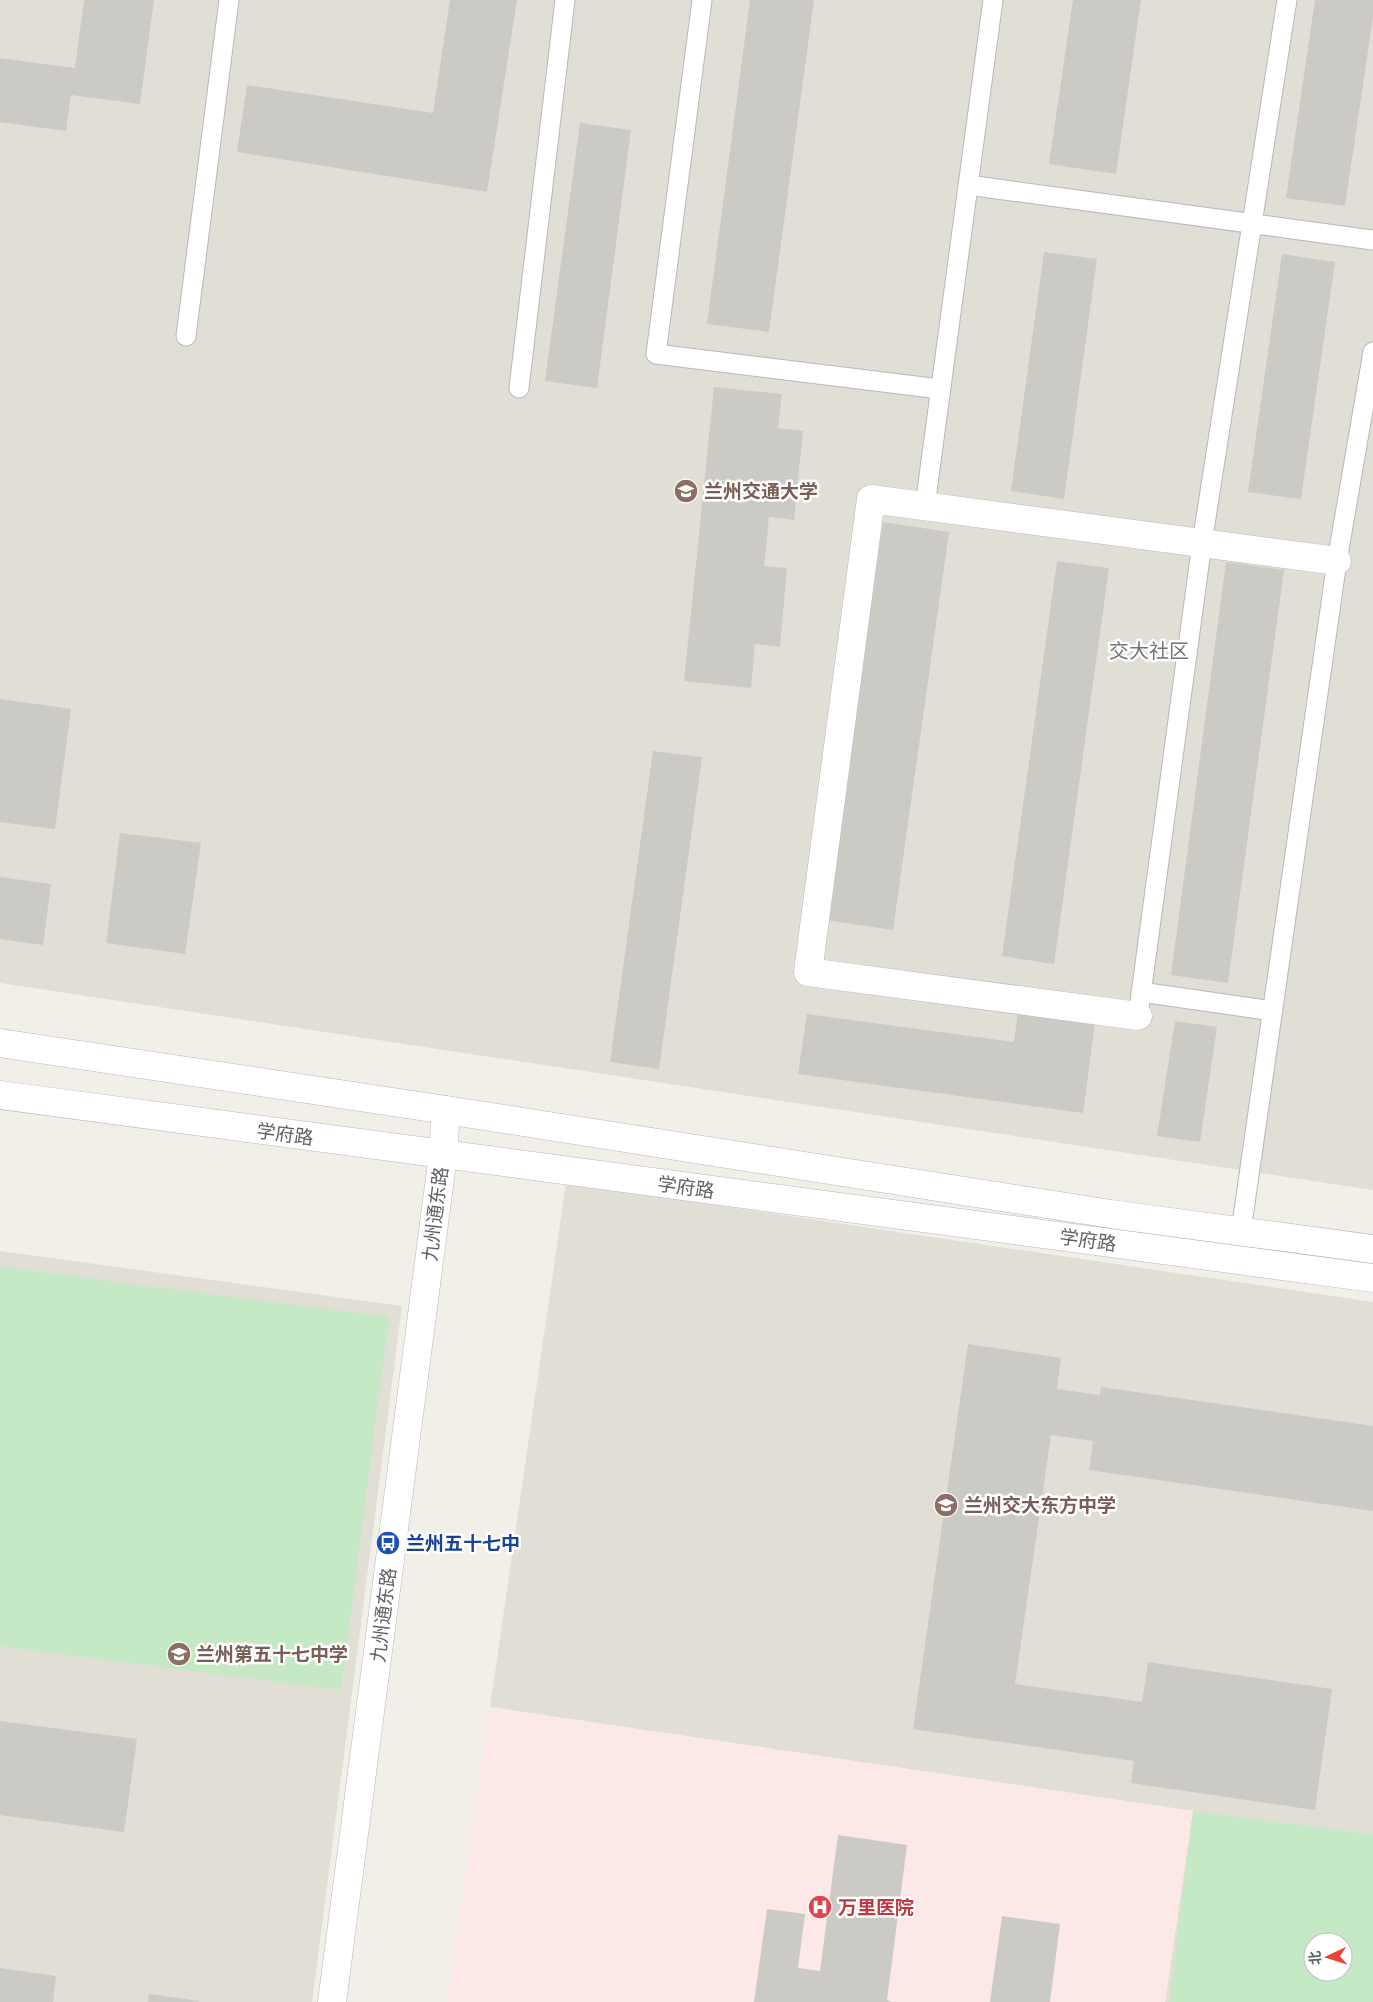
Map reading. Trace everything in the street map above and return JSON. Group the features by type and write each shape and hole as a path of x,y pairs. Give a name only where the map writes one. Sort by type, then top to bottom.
{"street":[{"path":"1139,1004 808,972 871,499 1337,561"},
{"name":"学府路","path":"0,1043 446,1110 1111,1214 1373,1249"},
{"name":"学府路","path":"0,1095 1373,1278"},
{"name":"九州通东路","path":"332,2002 443,1155 446,1110"}],"lane":[{"path":"186,336 229,0"},
{"path":"519,388 565,0"},
{"path":"702,0 656,354 940,389"},
{"path":"925,506 993,0"},
{"path":"1273,1011 1139,1004 1202,543 1287,0"},
{"path":"968,185 1373,240"},
{"path":"1242,1231 1337,561 1369,405 1373,352"}],"shaded area":[{"name":"兰州交通大学","path":"0,0 1373,0 1373,1190 0,983"},
{"name":"兰州交大东方中学","path":"566,1183 1373,1302 1373,2002 1165,2002 1193,1811 490,1707"},
{"name":"兰州第五十七中学","path":"0,1251 402,1306 312,2002 0,2002"},
{"name":"万里医院","path":"490,1707 1193,1811 1165,2002 447,2002"}],"green space":[{"path":"0,1267 389,1317 341,1690 0,1646"},
{"path":"1193,1811 1373,1835 1373,2002 1169,2002"}],"building":[{"path":"84,0 154,0 140,104 71,95 66,131 0,122 0,58 75,68"},
{"path":"450,0 517,0 487,192 237,152 247,85 433,113"},
{"path":"750,0 814,0 769,332 707,324"},
{"path":"1073,0 1141,0 1116,174 1049,164"},
{"path":"1315,0 1373,0 1373,17 1345,206 1286,198"},
{"path":"580,123 631,130 597,388 545,381"},
{"path":"1044,252 1097,259 1064,499 1011,491"},
{"path":"1282,254 1335,262 1301,499 1248,492"},
{"path":"714,387 782,394 778,428 803,431 794,520 769,517 764,566 787,568 780,647 755,644 751,688 684,681"},
{"path":"883,522 949,532 893,930 826,920"},
{"path":"1057,561 1109,568 1054,964 1002,956"},
{"path":"1226,562 1284,570 1228,983 1171,975"},
{"path":"0,699 71,709 55,829 0,822"},
{"path":"653,751 702,757 659,1069 610,1062"},
{"path":"120,833 201,843 185,954 106,943"},
{"path":"0,877 51,884 43,945 0,939"},
{"path":"1018,1012 1095,1023 1083,1113 798,1074 807,1014 1014,1042"},
{"path":"1175,1021 1217,1027 1200,1142 1157,1136"},
{"path":"968,1344 1061,1358 1057,1389 1100,1395 1101,1387 1373,1426 1373,1511 1089,1470 1093,1441 1051,1435 1015,1684 1142,1702 1148,1662 1332,1689 1315,1810 1131,1783 1134,1761 913,1729"},
{"path":"0,1721 137,1739 124,1832 0,1815"},
{"path":"838,1835 907,1845 887,2000 892,2002 754,2002 767,1909 805,1914 798,1968 820,1971"},
{"path":"1002,1916 1060,1924 1050,2002 990,2002"},
{"path":"0,1968 56,1976 53,2002 0,2002"},
{"path":"149,1994 200,2001 148,2002"}],"place":[{"name":"兰州交通大学","path":"686,491"},
{"name":"兰州交大东方中学","path":"946,1505"},
{"name":"兰州五十七中","path":"388,1543"},
{"name":"兰州第五十七中学","path":"179,1654"},
{"name":"万里医院","path":"820,1907"}],"district":[{"name":"交大社区","path":"1149,651"}]}
